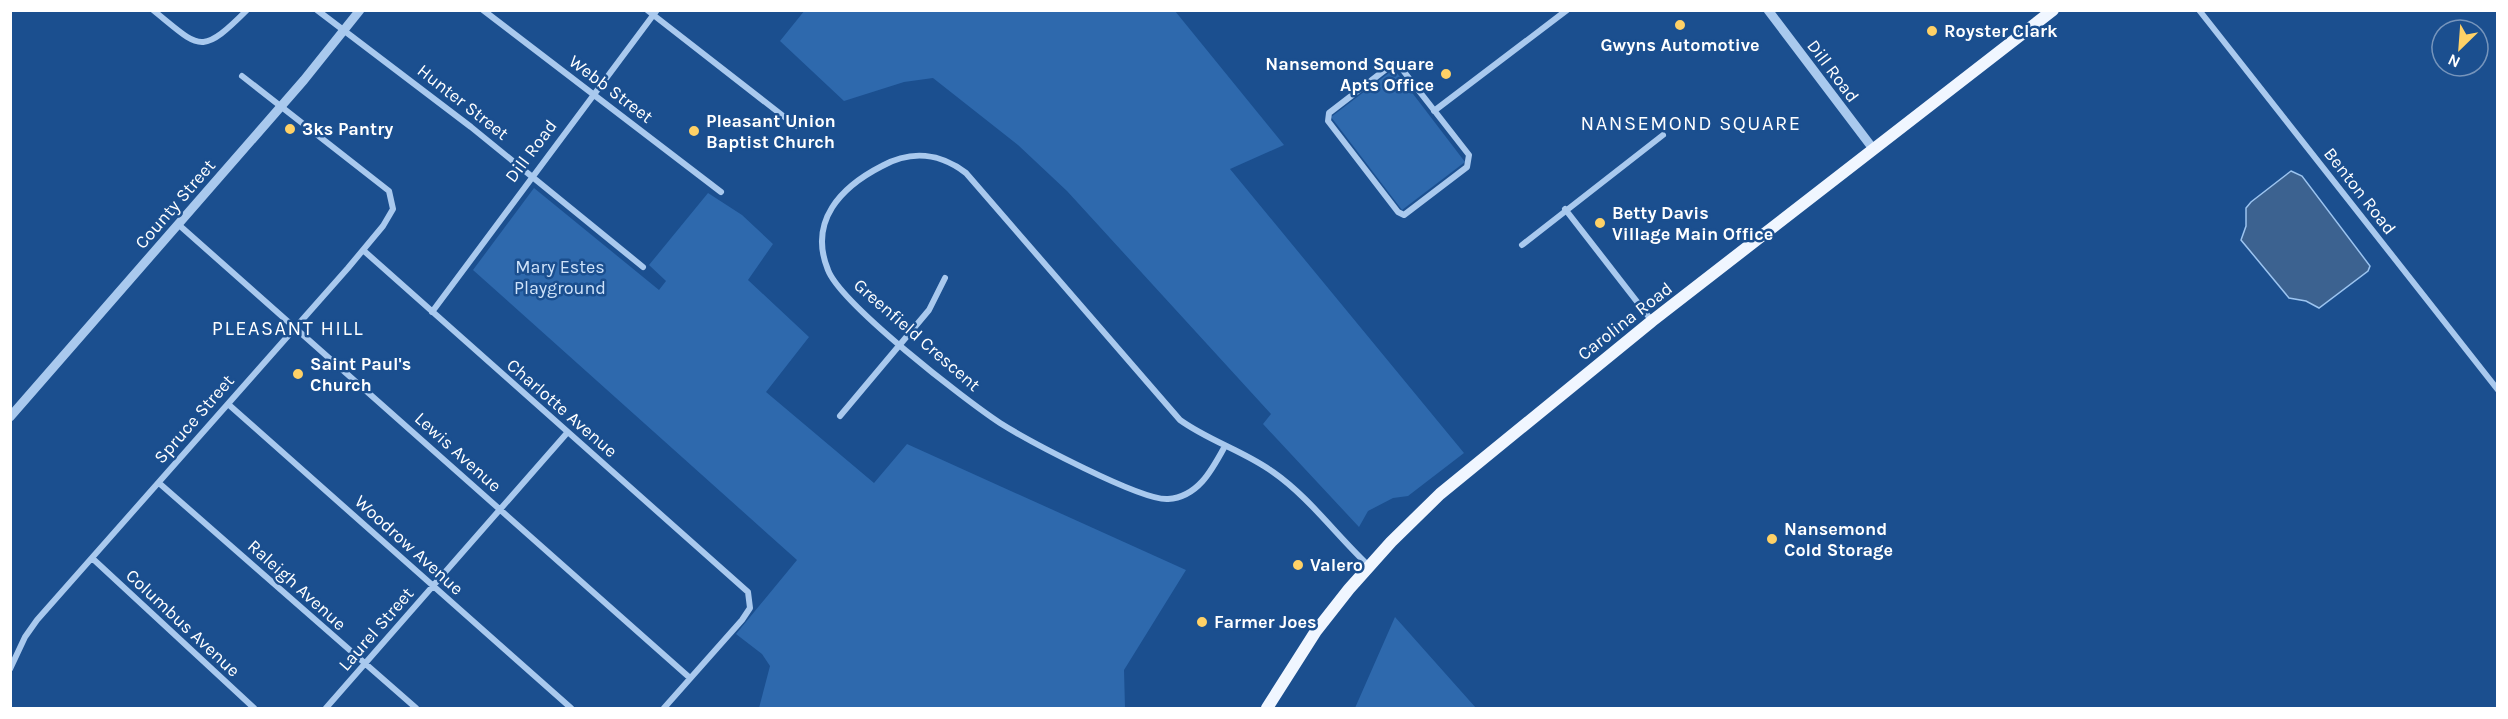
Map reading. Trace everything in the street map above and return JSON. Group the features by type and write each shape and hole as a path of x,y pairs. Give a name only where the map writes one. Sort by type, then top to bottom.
{"main road":[{"name":"Carolina Road","path":"1267,708 1316,631 1369,566 1440,494 1652,321 2052,10"}],"street":[{"path":"153,10 191,41 203,44 218,38 247,10"},
{"name":"Hunter Street","path":"317,10 532,177 643,267"},
{"name":"County Street","path":"10,417 281,107 360,10"},
{"name":"Webb Street","path":"483,10 721,192"},
{"path":"647,10 655,13 796,126"},
{"path":"1434,111 1567,10"},
{"name":"Dill Road","path":"1768,10 1874,150"},
{"name":"Benton Road","path":"2199,10 2498,390"},
{"name":"Dill Road","path":"432,312 655,13"},
{"path":"1394,63 1398,64 1434,111 1469,155 1470,161 1467,167 1408,214 1400,214 1327,117 1329,113 1394,63"},
{"path":"243,76 281,107"},
{"name":"Spruce Street","path":"10,669 13,653 37,620 390,217 394,202 389,191 281,107"},
{"path":"1522,245 1565,209 1663,135"},
{"name":"Greenfield Crescent","path":"1225,446 1207,476 1187,494 1167,499 1148,497 1002,424 900,344 849,300 829,273 823,251 825,224 835,201 851,185 895,159 918,155 931,156 950,162 966,173 1167,407 1195,431 1225,446 1253,460 1289,485 1369,566"},
{"path":"1565,209 1652,321"},
{"name":"Lewis Avenue","path":"179,225 690,678"},
{"name":"Charlotte Avenue","path":"363,250 743,588 751,598 750,608 690,678"},
{"path":"840,416 933,305 945,278"},
{"name":"Woodrow Avenue","path":"228,404 571,708"},
{"name":"Laurel Street","path":"326,708 567,433"},
{"name":"Raleigh Avenue","path":"159,483 416,708"},
{"name":"Columbus Avenue","path":"92,558 254,708"},
{"path":"664,708 690,678"}],"green space":[{"path":"805,10 1175,11 1284,145 1230,169 1464,453 1408,496 1393,498 1368,511 1359,527 1263,424 1271,414 1067,191 1018,145 933,78 904,82 844,101 780,41"},
{"path":"1394,69 1465,162 1402,210 1331,117"},
{"name":"Mary Estes Playground","path":"534,188 659,290 666,281 649,265 708,193 742,215 773,244 748,280 809,337 766,392 874,483 907,444 1186,570 1124,670 1125,708 759,708 770,666 762,654 736,634 797,560 473,270"},
{"path":"1395,617 1476,708 1355,708"}],"shaded area":[{"path":"2291,171 2302,176 2370,266 2368,271 2319,308 2306,301 2289,298 2241,240 2246,226 2246,208"}],"place":[{"name":"Gwyns Automotive","path":"1680,25"},
{"name":"Royster Clark","path":"1932,31"},
{"name":"Nansemond Square Apts Office","path":"1446,74"},
{"name":"3ks Pantry","path":"290,129"},
{"name":"Pleasant Union Baptist Church","path":"694,131"},
{"name":"Betty Davis Village Main Office","path":"1600,223"},
{"name":"Saint Paul's Church","path":"298,374"},
{"name":"Nansemond Cold Storage","path":"1772,539"},
{"name":"Valero","path":"1298,565"},
{"name":"Farmer Joes","path":"1202,622"}],"district":[{"name":"NANSEMOND SQUARE","path":"1691,123"},
{"name":"PLEASANT HILL","path":"288,328"}]}
